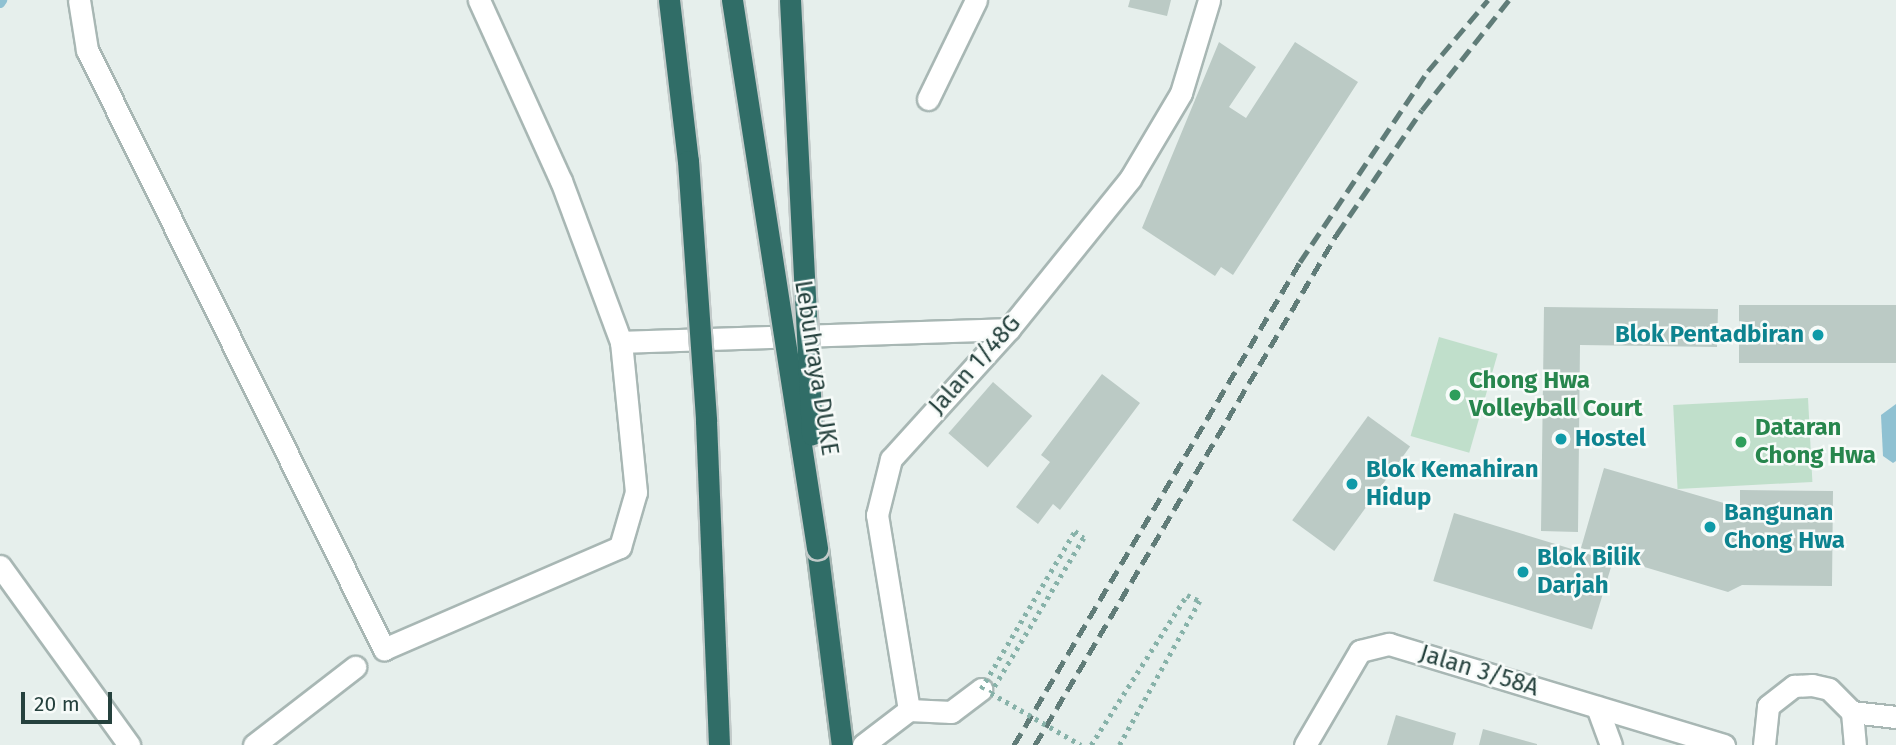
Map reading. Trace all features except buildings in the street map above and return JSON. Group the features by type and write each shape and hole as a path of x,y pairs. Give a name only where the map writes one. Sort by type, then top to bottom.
{"highway":[{"path":"669,0 705,407 719,745"},
{"name":"Lebuhraya DUKE","path":"732,0 817,548 842,745"},
{"path":"790,0 817,548"}],"street":[{"path":"79,0 87,50 384,649 620,547 636,492 621,342 561,181 479,0"},
{"path":"928,99 976,0"},
{"name":"Jalan 1/48G","path":"909,710 880,558 881,485 891,459 1009,329 1130,179 1181,93 1209,0"},
{"path":"621,342 1009,329"},
{"path":"0,566 129,745"},
{"name":"Jalan 3/58A","path":"1305,745 1360,651 1389,644 1724,745"},
{"path":"254,745 355,667"},
{"path":"1764,745 1768,706 1794,686 1829,689 1852,712 1856,745"},
{"path":"863,745 909,710 951,712 981,690"},
{"path":"1597,707 1611,745"},
{"path":"1852,712 1896,717"}],"path":[{"path":"981,690 1075,531 1084,538 991,693 1081,745"},
{"path":"1091,745 1187,595 1200,601 1120,745"}],"green space":[{"name":"Chong Hwa Volleyball Court","path":"1439,337 1498,354 1469,453 1411,436"},
{"name":"Dataran Chong Hwa","path":"1808,398 1812,482 1678,489 1673,405"}],"water":[{"path":"1896,404 1896,461 1893,463 1883,456 1881,415"}],"railway":[{"path":"1014,745 1300,262 1428,71 1488,0"},
{"path":"1035,745 1337,234 1422,110 1509,0"}],"place":[{"name":"Blok Pentadbiran","path":"1818,335"},
{"name":"Chong Hwa Volleyball Court","path":"1455,395"},
{"name":"Hostel","path":"1561,439"},
{"name":"Dataran Chong Hwa","path":"1741,442"},
{"name":"Blok Kemahiran Hidup","path":"1352,484"},
{"name":"Bangunan Chong Hwa","path":"1710,527"},
{"name":"Blok Bilik Darjah","path":"1523,572"}]}
